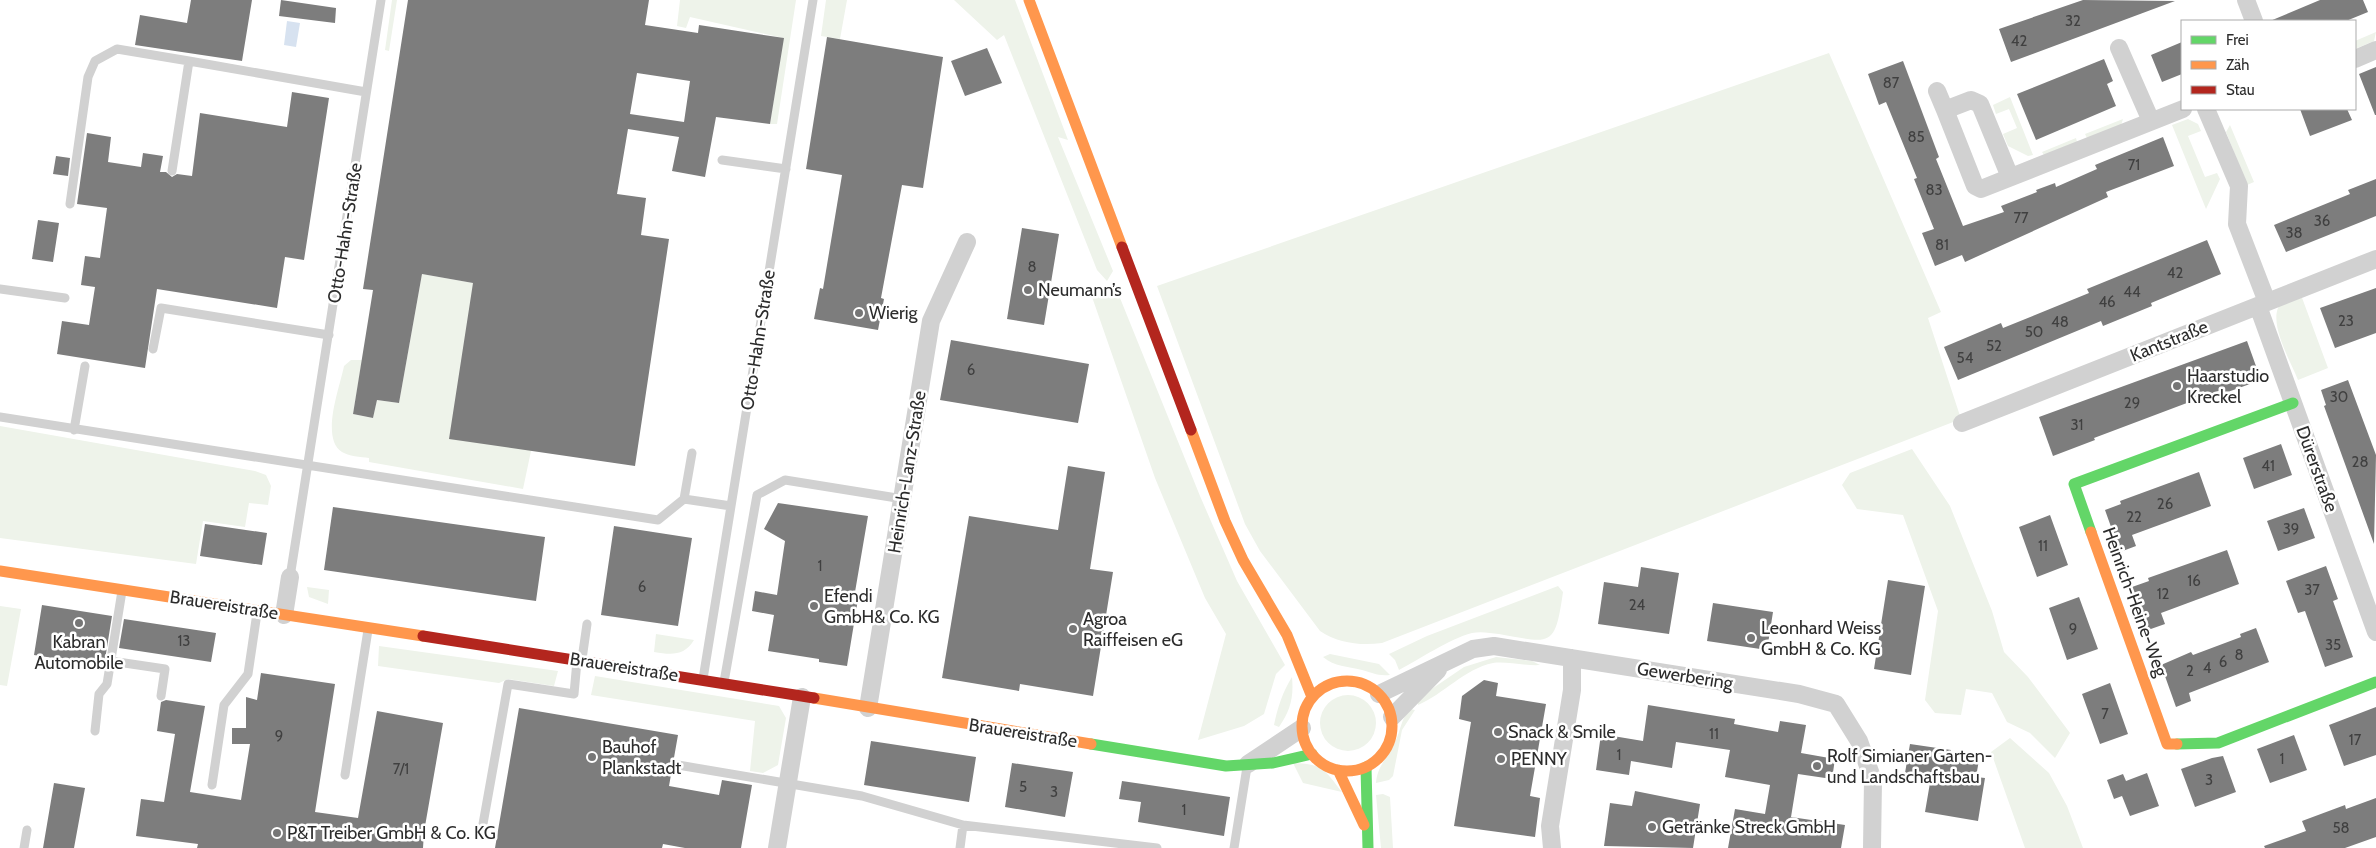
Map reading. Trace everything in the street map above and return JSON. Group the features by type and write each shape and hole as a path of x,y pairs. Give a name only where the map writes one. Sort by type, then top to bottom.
{"street":[{"path":"1029,0 1225,521 1243,560 1287,635 1312,697"},
{"path":"2246,0 2254,20"},
{"path":"2119,48 2150,121"},
{"path":"2356,59 2376,50"},
{"path":"1937,91 1974,186 1981,189 2181,110"},
{"path":"1945,110 1972,100 1980,104 2010,177"},
{"name":"Dürerstraße","path":"2211,110 2239,186 2237,224 2293,403 2376,632"},
{"name":"Heinrich-Lanz-Straße","path":"868,708 904,499 931,321 967,242"},
{"name":"Kantstraße","path":"1962,423 2376,259"},
{"name":"Heinrich-Heine-Weg","path":"2293,403 2074,484 2167,744 2218,743 2376,682"},
{"name":"Brauereistraße","path":"0,571 724,683 1196,762 1226,766 1247,765 1274,763 1312,754"},
{"name":"Otto-Hahn-Straße","path":"284,615 290,577"},
{"path":"1287,635 1306,653"},
{"path":"1379,694 1473,649 1494,646 1572,658 1572,690 1550,826 1552,848"},
{"name":"Gewerbering","path":"1572,658 1799,694 1836,704 1858,741 1873,780 1872,848"},
{"path":"1392,717 1446,663"},
{"path":"1324,671 1335,682"},
{"path":"1335,682 1359,682 1379,694 1392,717 1392,732 1388,746 1379,758 1366,767 1357,770 1338,770 1324,765 1312,754 1305,742 1302,728 1306,706 1312,697 1326,685 1335,682"},
{"path":"777,848 802,697"},
{"path":"1247,765 1302,728"},
{"path":"1366,767 1367,808 1364,825 1368,848"},
{"path":"1338,770 1364,825"}],"lane":[{"name":"Otto-Hahn-Straße","path":"290,577 380,0"},
{"name":"Otto-Hahn-Straße","path":"703,680 813,0"},
{"path":"70,204 88,77 95,61 117,49 366,92"},
{"path":"172,171 189,61"},
{"path":"722,160 786,168"},
{"path":"0,289 65,298"},
{"path":"153,349 161,308 329,335"},
{"path":"74,430 84,366"},
{"path":"0,417 658,520 684,499 692,453"},
{"path":"724,683 757,495 785,480 904,499"},
{"path":"684,499 731,506"},
{"path":"95,731 99,694 107,684 123,590"},
{"path":"212,785 224,705 248,674 258,610"},
{"path":"483,824 508,684 574,694 587,624"},
{"path":"345,775 368,628"},
{"path":"112,661 165,669 161,696"},
{"path":"678,765 862,796 963,825 1157,848"},
{"path":"1234,848 1247,765"},
{"path":"960,848 963,825"},
{"path":"24,848 27,830"}],"shaded area":[{"path":"392,0 397,0 389,51 385,50"},
{"path":"680,0 796,0 777,124 770,124 783,38 690,17 686,28 677,26"},
{"path":"826,0 847,0 840,39 821,36"},
{"path":"954,0 1015,0 1068,140 1058,137 1113,271 1107,281 1097,270 1004,35 997,40"},
{"path":"2376,32 2374,41 2356,49 2356,41"},
{"path":"1829,53 1941,312 1928,318 1961,419 1382,643 1350,643 1320,631 1260,551 1245,524 1157,286"},
{"path":"2010,97 2033,155 2028,156 2008,146 2003,134 2017,128 2009,109 1996,114 1993,105"},
{"path":"2123,119 2121,125 2087,138 2085,134"},
{"path":"2188,119 2198,124 2201,131 2188,136 2205,177 2217,173 2220,179 2206,209 2172,125"},
{"path":"2230,125 2254,182 2247,185 2226,132"},
{"path":"2076,138 2077,142 2044,155 2042,152"},
{"path":"422,274 473,283 531,451 523,489 369,462 369,458 342,452 336,445 332,436 333,412 344,366 351,360 362,360 353,414 373,418 377,400 399,403"},
{"path":"1091,294 1120,298 1200,496 1237,581 1285,665 1276,674 1264,714 1244,726 1198,740 1226,634 1205,598 1155,478"},
{"path":"2301,295 2328,368 2298,380 2281,340 2276,319 2282,302"},
{"path":"0,426 255,471 266,475 271,486 268,505 249,503 245,527 203,521 196,564 0,538"},
{"path":"1912,449 1950,506 1992,611 2004,652 2028,677 2070,733 2055,758 2030,733 2007,722 1992,693 1966,689 1961,715 1935,713 1925,700 1938,611 1903,515 1857,509 1842,485 1850,473"},
{"path":"1558,586 1563,592 1560,611 1553,633 1548,638 1540,640 1489,633 1472,633 1444,644 1399,670 1395,660 1389,654 1427,636"},
{"path":"307,587 329,590 328,604 309,597"},
{"path":"0,606 21,609 7,686 0,685"},
{"path":"656,634 694,640 682,652 666,654 654,652"},
{"path":"379,646 558,671 554,686 508,679 499,683 378,666"},
{"path":"1330,654 1379,664 1390,675 1378,675 1337,664 1323,657"},
{"path":"1496,657 1532,661 1540,665 1493,663 1483,666 1463,676 1437,695 1418,705 1417,699 1464,667"},
{"path":"595,676 779,706 786,718 778,765 763,773 750,771 755,721 591,695"},
{"path":"1292,677 1290,704 1279,727 1274,725 1277,713 1283,694"},
{"path":"1342,695 1354,695 1364,699 1372,707 1376,723 1372,739 1364,747 1354,751 1342,751 1332,747 1324,739 1320,729 1320,717 1324,707 1332,699"},
{"path":"1410,709 1415,710 1402,730 1393,776 1389,780 1376,783 1381,766 1393,746 1403,720"},
{"path":"2010,738 2049,773 2067,806 2083,848 2025,848 1991,752"},
{"path":"1293,763 1311,765 1322,769 1342,792 1303,783"},
{"path":"1383,794 1390,797 1393,848 1381,848 1376,795"}],"water":[{"path":"287,21 300,23 296,47 284,45"}],"building":[{"path":"191,0 252,0 242,61 135,45 140,15 187,23"},
{"path":"281,0 336,8 335,23 279,16"},
{"path":"408,0 649,0 645,25 698,33 699,25 784,38 770,124 716,117 705,177 672,171 679,137 628,129 617,194 646,198 641,235 669,239 635,466 449,439 473,283 422,274 399,403 377,400 373,418 353,414 373,290 363,289","holes":["637,73 690,81 684,122 630,114"]},
{"path":"2083,0 2175,1 2011,62 1999,29"},
{"path":"2320,0 2363,0 2368,12 2348,20 2272,20"},
{"path":"827,37 943,57 923,188 902,185 881,298 884,299 878,330 814,319 820,288 823,289 842,175 806,169"},
{"path":"2181,42 2181,74 2162,82 2151,55"},
{"path":"987,48 1002,83 965,96 951,61"},
{"path":"2104,59 2113,81 2107,84 2116,106 2036,140 2017,94"},
{"path":"1903,61 1939,157 1936,159 1963,226 2004,212 2001,206 2055,183 2056,187 2097,169 2095,165 2163,137 2174,166 2106,192 2108,197 1965,262 1962,255 1935,266 1922,233 1934,229 1914,179 1917,178 1886,102 1879,105 1868,74"},
{"path":"2376,67 2376,115 2375,115 2359,74"},
{"path":"292,92 329,98 304,260 285,257 277,308 157,289 145,368 57,354 62,321 89,325 95,287 81,285 85,256 100,258 107,208 77,204 87,133 111,137 108,162 141,167 143,153 163,156 160,172 166,172 172,177 177,174 192,176 200,113 287,127"},
{"path":"2300,110 2347,110 2352,120 2310,136"},
{"path":"56,156 70,158 68,176 53,174"},
{"path":"2376,179 2376,216 2286,252 2274,225 2350,194 2348,190"},
{"path":"38,220 59,223 53,262 32,259"},
{"path":"1022,228 1059,234 1044,325 1007,319"},
{"path":"2207,240 2221,274 2151,303 2152,306 2103,326 2101,321 1958,380 1944,347 2001,323 2003,328 2089,293 2087,289"},
{"path":"2376,288 2376,333 2335,348 2320,308"},
{"path":"951,340 1089,364 1078,423 940,400"},
{"path":"2247,341 2261,380 2225,393 2224,389 2094,438 2095,440 2053,456 2039,417"},
{"path":"2348,380 2376,455 2374,544 2324,406 2326,405 2321,390"},
{"path":"2281,444 2292,475 2254,489 2243,458"},
{"path":"1068,466 1105,472 1090,569 1113,572 1093,696 1020,684 1019,691 942,678 969,516 1058,530"},
{"path":"2199,472 2211,506 2132,535 2136,546 2120,552 2105,510 2121,504 2120,501"},
{"path":"778,503 868,516 855,592 859,593 847,666 819,662 819,659 768,651 774,615 752,611 755,591 777,595 785,541 764,529"},
{"path":"333,507 545,537 536,601 324,570"},
{"path":"2304,508 2315,538 2278,551 2267,521"},
{"path":"2050,515 2068,565 2037,577 2019,527"},
{"path":"205,524 267,533 262,565 200,556"},
{"path":"614,526 692,538 678,626 601,615"},
{"path":"2227,550 2239,584 2161,613 2165,624 2148,630 2132,587 2149,581 2148,578"},
{"path":"2326,566 2338,599 2333,601 2353,657 2325,667 2305,611 2298,613 2286,581"},
{"path":"1641,567 1679,573 1669,634 1598,624 1604,582 1638,587"},
{"path":"1888,580 1925,586 1911,675 1874,669"},
{"path":"2079,597 2098,649 2067,660 2049,608"},
{"path":"1713,603 1773,612 1767,650 1707,641"},
{"path":"42,605 112,616 104,666 34,655"},
{"path":"124,619 216,633 211,662 119,648"},
{"path":"2256,628 2269,662 2189,693 2191,701 2176,707 2161,665 2191,652 2193,655 2241,637 2240,634"},
{"path":"261,673 335,684 315,812 358,818 377,711 443,723 424,832 423,848 197,848 198,844 136,836 141,799 164,802 175,734 157,731 161,702 166,700 205,706 190,792 241,800 250,744 232,744 232,728 246,728 246,697 257,700"},
{"name":"PENNY","path":"1484,680 1498,683 1496,696 1546,704 1530,796 1540,798 1535,837 1454,826 1471,722 1459,719 1462,696"},
{"path":"2110,683 2128,734 2100,744 2082,694"},
{"path":"1648,705 1735,719 1734,724 1778,732 1780,721 1806,725 1801,753 1835,759 1832,779 1798,774 1791,817 1845,825 1841,848 1728,848 1735,809 1765,814 1770,785 1725,777 1730,750 1676,742 1672,768 1631,761 1629,775 1596,770 1601,734 1643,741"},
{"path":"2376,707 2376,755 2344,766 2329,725"},
{"name":"Bauhof Plankstadt","path":"519,708 678,735 669,786 719,795 722,780 752,785 741,848 685,848 663,844 662,848 495,848"},
{"path":"2294,735 2307,770 2270,783 2257,749"},
{"path":"871,741 976,757 969,802 864,785"},
{"path":"1910,744 1951,750 1950,756 1979,760 1976,777 1985,778 1978,821 1925,812 1931,777 1905,773"},
{"path":"2223,756 2236,792 2195,807 2181,769"},
{"path":"1012,763 1073,772 1065,817 1005,807"},
{"path":"2147,773 2159,806 2130,816 2122,796 2114,799 2107,780 2123,774 2126,781"},
{"path":"1122,781 1230,797 1224,836 1138,822 1141,802 1119,799"},
{"path":"54,783 85,788 74,848 43,848"},
{"name":"Getränke Streck GmbH","path":"1635,791 1700,804 1693,848 1604,846 1610,803 1632,806"},
{"path":"2376,798 2376,837 2345,848 2265,848 2264,846 2306,831 2302,821 2345,805 2346,809"}],"traffic: fast":[{"path":"2091,532 2074,484 2293,403"},
{"path":"2177,744 2218,743 2376,682"},
{"path":"1091,744 1226,766 1273,763 1312,754"},
{"path":"1366,767 1368,848"}],"traffic: slow":[{"path":"1029,0 1122,247"},
{"path":"1191,430 1225,521 1243,560 1287,635 1312,697"},
{"path":"2091,532 2167,744 2177,744"},
{"path":"0,571 423,636"},
{"path":"1347,681 1364,684 1379,694 1389,709 1392,726 1389,743 1379,758 1364,768 1347,771 1330,768 1315,758 1305,743 1302,726 1305,709 1315,694 1330,684 1347,681"},
{"path":"814,698 1091,744"},
{"path":"1338,770 1364,825"}],"traffic: jam":[{"path":"1122,247 1191,430"},
{"path":"423,636 814,698"}],"place":[{"name":"Neumann’s","path":"1028,290"},
{"name":"Wierig","path":"859,313"},
{"name":"Haarstudio Kreckel","path":"2177,386"},
{"name":"Efendi GmbH& Co. KG","path":"814,606"},
{"name":"Kabran Automobile","path":"79,623"},
{"name":"Agroa Raiffeisen eG","path":"1073,629"},
{"name":"Leonhard Weiss GmbH & Co. KG","path":"1751,638"},
{"name":"Snack & Smile","path":"1498,732"},
{"name":"Bauhof Plankstadt","path":"592,757"},
{"name":"PENNY","path":"1501,759"},
{"name":"Rolf Simianer Garten- und Landschaftsbau","path":"1817,766"},
{"name":"Getränke Streck GmbH","path":"1652,827"},
{"name":"P&T Treiber GmbH & Co. KG","path":"277,833"}]}
